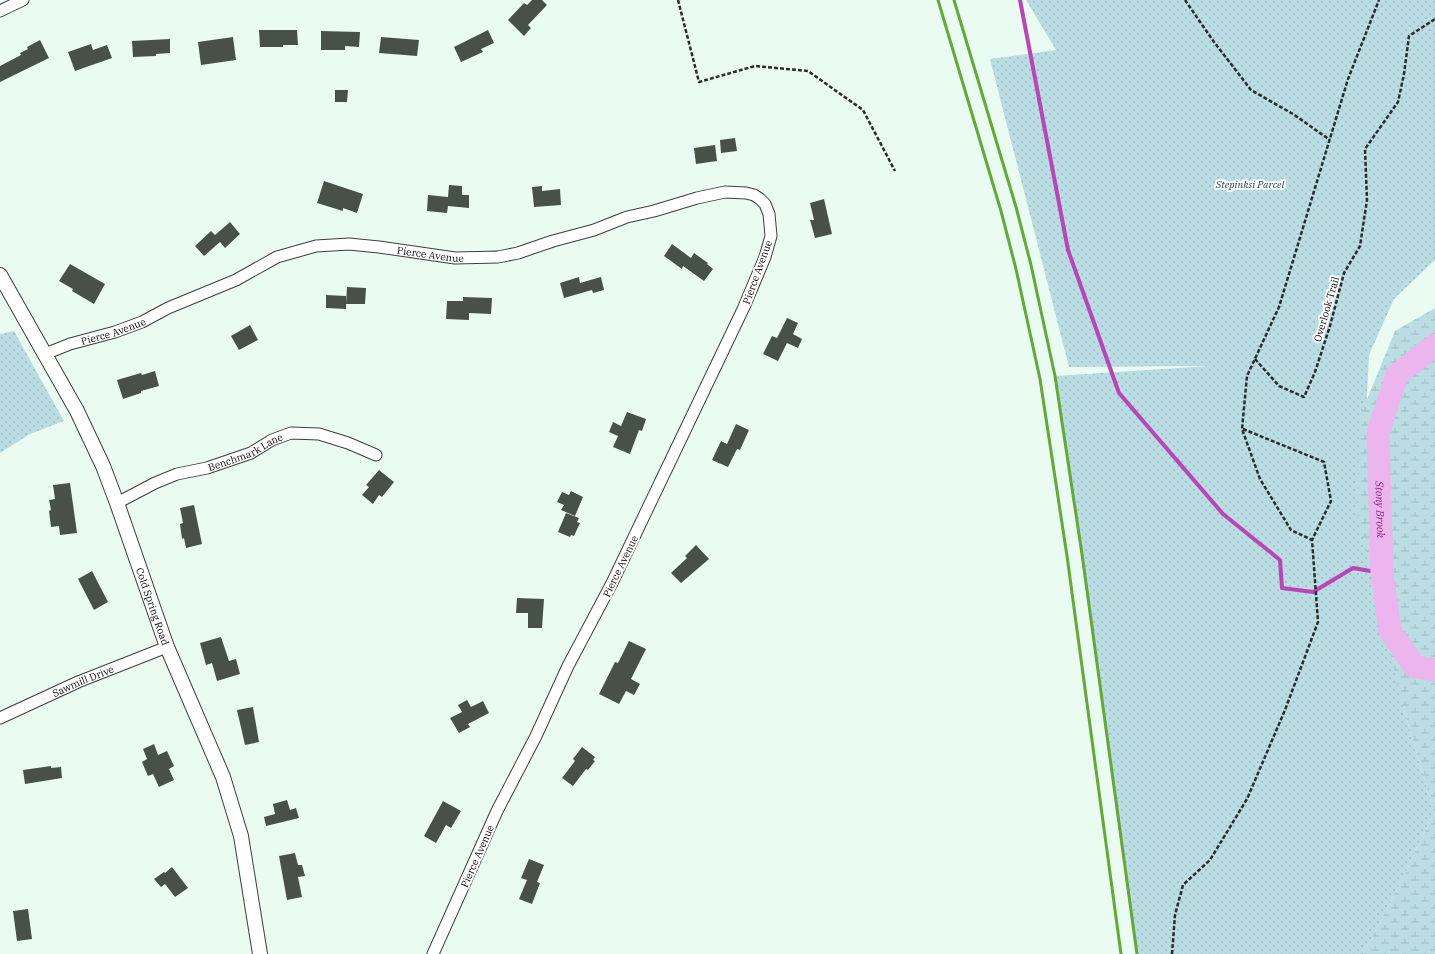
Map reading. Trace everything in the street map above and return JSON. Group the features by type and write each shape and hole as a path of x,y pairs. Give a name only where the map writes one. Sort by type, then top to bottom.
{"street":[{"path":"0,11 23,0"},
{"name":"Pierce Avenue","path":"45,354 70,344 115,332 142,322 168,308 236,280 277,257 316,246 349,244 455,258 498,257 518,253 553,241 594,230 627,217 725,192 754,195 765,204 769,214 771,236 765,257 744,307 612,583 568,666 536,736 497,811 433,954"},
{"name":"Cold Spring Road","path":"0,275 77,411 102,466 117,503 167,647 224,778 241,836 260,954"},
{"name":"Benchmark Lane","path":"117,503 155,483 177,474 207,468 252,453 272,440 291,433 319,434 348,443 376,455"},
{"name":"Sawmill Drive","path":"0,718 78,682 167,647"}],"path":[{"path":"678,0 699,82 754,66 808,71 863,110 895,171"},
{"path":"1185,0 1214,42 1251,90 1293,114 1330,140"},
{"path":"1312,540 1291,530 1260,479 1242,429 1247,376 1279,307 1348,79 1379,0"},
{"name":"Overlook Trail","path":"1255,359 1279,386 1304,398 1320,359 1344,273 1360,246 1366,200 1365,149 1398,102 1404,74 1409,36 1435,19"},
{"path":"1172,954 1175,915 1183,885 1210,860 1247,799 1285,710 1318,622 1312,540 1331,501 1324,462 1242,429"}],"green space":[{"name":"Stepinksi Parcel","path":"1026,0 1435,0 1435,260 1394,299 1369,355 1364,455 1402,703 1434,812 1402,880 1363,954 1136,954 1055,376 1209,366 1069,367 990,59 1056,50"},
{"path":"1435,308 1435,954 1363,954 1402,880 1434,812 1402,703 1356,509 1361,414 1395,331"},
{"path":"14,331 64,421 30,434 0,453 0,334"}],"building":[{"path":"532,0 542,0 547,5 528,25 531,28 524,36 508,20 524,3 527,5"},
{"path":"259,30 297,30 298,45 283,45 283,47 260,47"},
{"path":"488,30 494,43 481,49 483,52 461,62 454,47"},
{"path":"321,31 360,32 359,47 345,46 345,50 321,50"},
{"path":"233,37 236,60 201,65 198,42"},
{"path":"381,37 419,40 417,56 379,53"},
{"path":"170,39 170,53 156,54 156,56 133,57 132,41"},
{"path":"40,40 49,58 0,82 0,66 21,55 20,53 28,49 27,47"},
{"path":"91,44 93,50 107,45 112,58 75,71 68,52"},
{"path":"335,90 348,90 347,102 335,102"},
{"path":"735,138 737,151 721,153 720,140"},
{"path":"715,145 717,161 696,164 694,148"},
{"path":"324,181 363,194 357,213 343,208 343,211 317,203"},
{"path":"449,185 462,186 462,195 469,195 469,208 448,206 447,213 427,211 428,195 448,197"},
{"path":"542,186 542,191 560,189 561,205 534,207 532,187"},
{"path":"824,199 832,234 815,238 810,220 814,220 810,203"},
{"path":"230,222 240,234 225,248 220,242 204,256 195,246 211,231 215,235"},
{"path":"672,244 691,258 694,253 708,263 707,264 713,269 704,281 683,266 682,269 664,256"},
{"path":"70,264 105,284 94,304 72,291 73,289 59,281"},
{"path":"579,277 580,283 601,277 604,290 593,293 592,290 564,298 560,283"},
{"path":"347,287 366,288 365,304 346,304"},
{"path":"326,295 346,296 346,309 326,308"},
{"path":"463,297 492,298 491,314 469,313 469,320 446,319 447,301 463,301"},
{"path":"787,318 798,323 793,334 802,339 798,348 787,343 778,361 763,354 772,336 777,338"},
{"path":"250,325 258,340 239,350 231,336"},
{"path":"155,371 159,386 141,391 141,393 123,399 117,380 141,373 142,375"},
{"path":"627,412 646,419 642,431 639,430 630,454 613,447 618,436 609,432 613,422 621,426"},
{"path":"736,424 749,430 740,450 737,449 728,467 712,460 721,441 727,444"},
{"path":"379,470 394,482 382,497 379,495 373,504 362,495 369,487 366,485"},
{"path":"70,483 77,533 60,535 59,526 51,527 49,511 51,510 49,500 55,499 53,485"},
{"path":"571,491 583,497 575,516 561,510 564,505 557,502 562,492 569,495"},
{"path":"194,505 202,544 186,548 184,538 182,539 180,524 183,523 180,508"},
{"path":"566,513 579,518 577,522 580,523 574,536 571,535 570,537 558,532"},
{"path":"696,545 709,559 681,583 671,573 687,558 685,556"},
{"path":"92,571 108,602 94,610 78,579"},
{"path":"517,598 544,599 542,628 528,628 528,613 516,613"},
{"path":"221,637 229,661 236,659 240,674 217,681 212,663 206,665 200,643"},
{"path":"629,641 646,649 631,679 640,684 634,695 626,691 619,704 599,694 615,662 618,663"},
{"path":"467,700 471,707 483,701 489,713 468,724 470,727 459,733 450,718 462,712 458,705"},
{"path":"253,707 259,742 245,745 237,710"},
{"path":"154,744 158,755 167,751 174,766 169,769 174,780 159,787 153,774 148,776 142,762 147,759 143,749"},
{"path":"582,747 595,757 593,760 595,761 588,770 586,769 573,786 562,778 575,761 573,759"},
{"path":"51,766 51,768 61,767 62,778 25,784 23,770"},
{"path":"287,800 290,810 296,808 299,818 266,826 264,817 275,814 273,804"},
{"path":"443,801 461,811 451,828 446,825 436,843 424,836"},
{"path":"295,853 298,865 302,865 305,876 298,877 302,897 287,900 279,856"},
{"path":"529,859 544,865 537,882 540,883 532,904 519,899 527,880 521,878"},
{"path":"172,867 188,888 175,897 165,884 161,887 154,879"},
{"path":"28,909 32,939 17,941 13,911"}],"waterway":[{"path":"1020,0 1068,250 1119,393 1223,514 1280,560 1282,588 1313,592 1353,568 1382,573"},
{"name":"Stony Brook","path":"1435,345 1397,375 1378,433 1382,573 1390,631 1415,667 1435,670"}],"railway":[{"path":"938,0 1001,211 1016,269 1040,379 1067,556 1121,954"},
{"path":"954,0 1016,207 1031,265 1055,376 1082,554 1137,954"}]}
